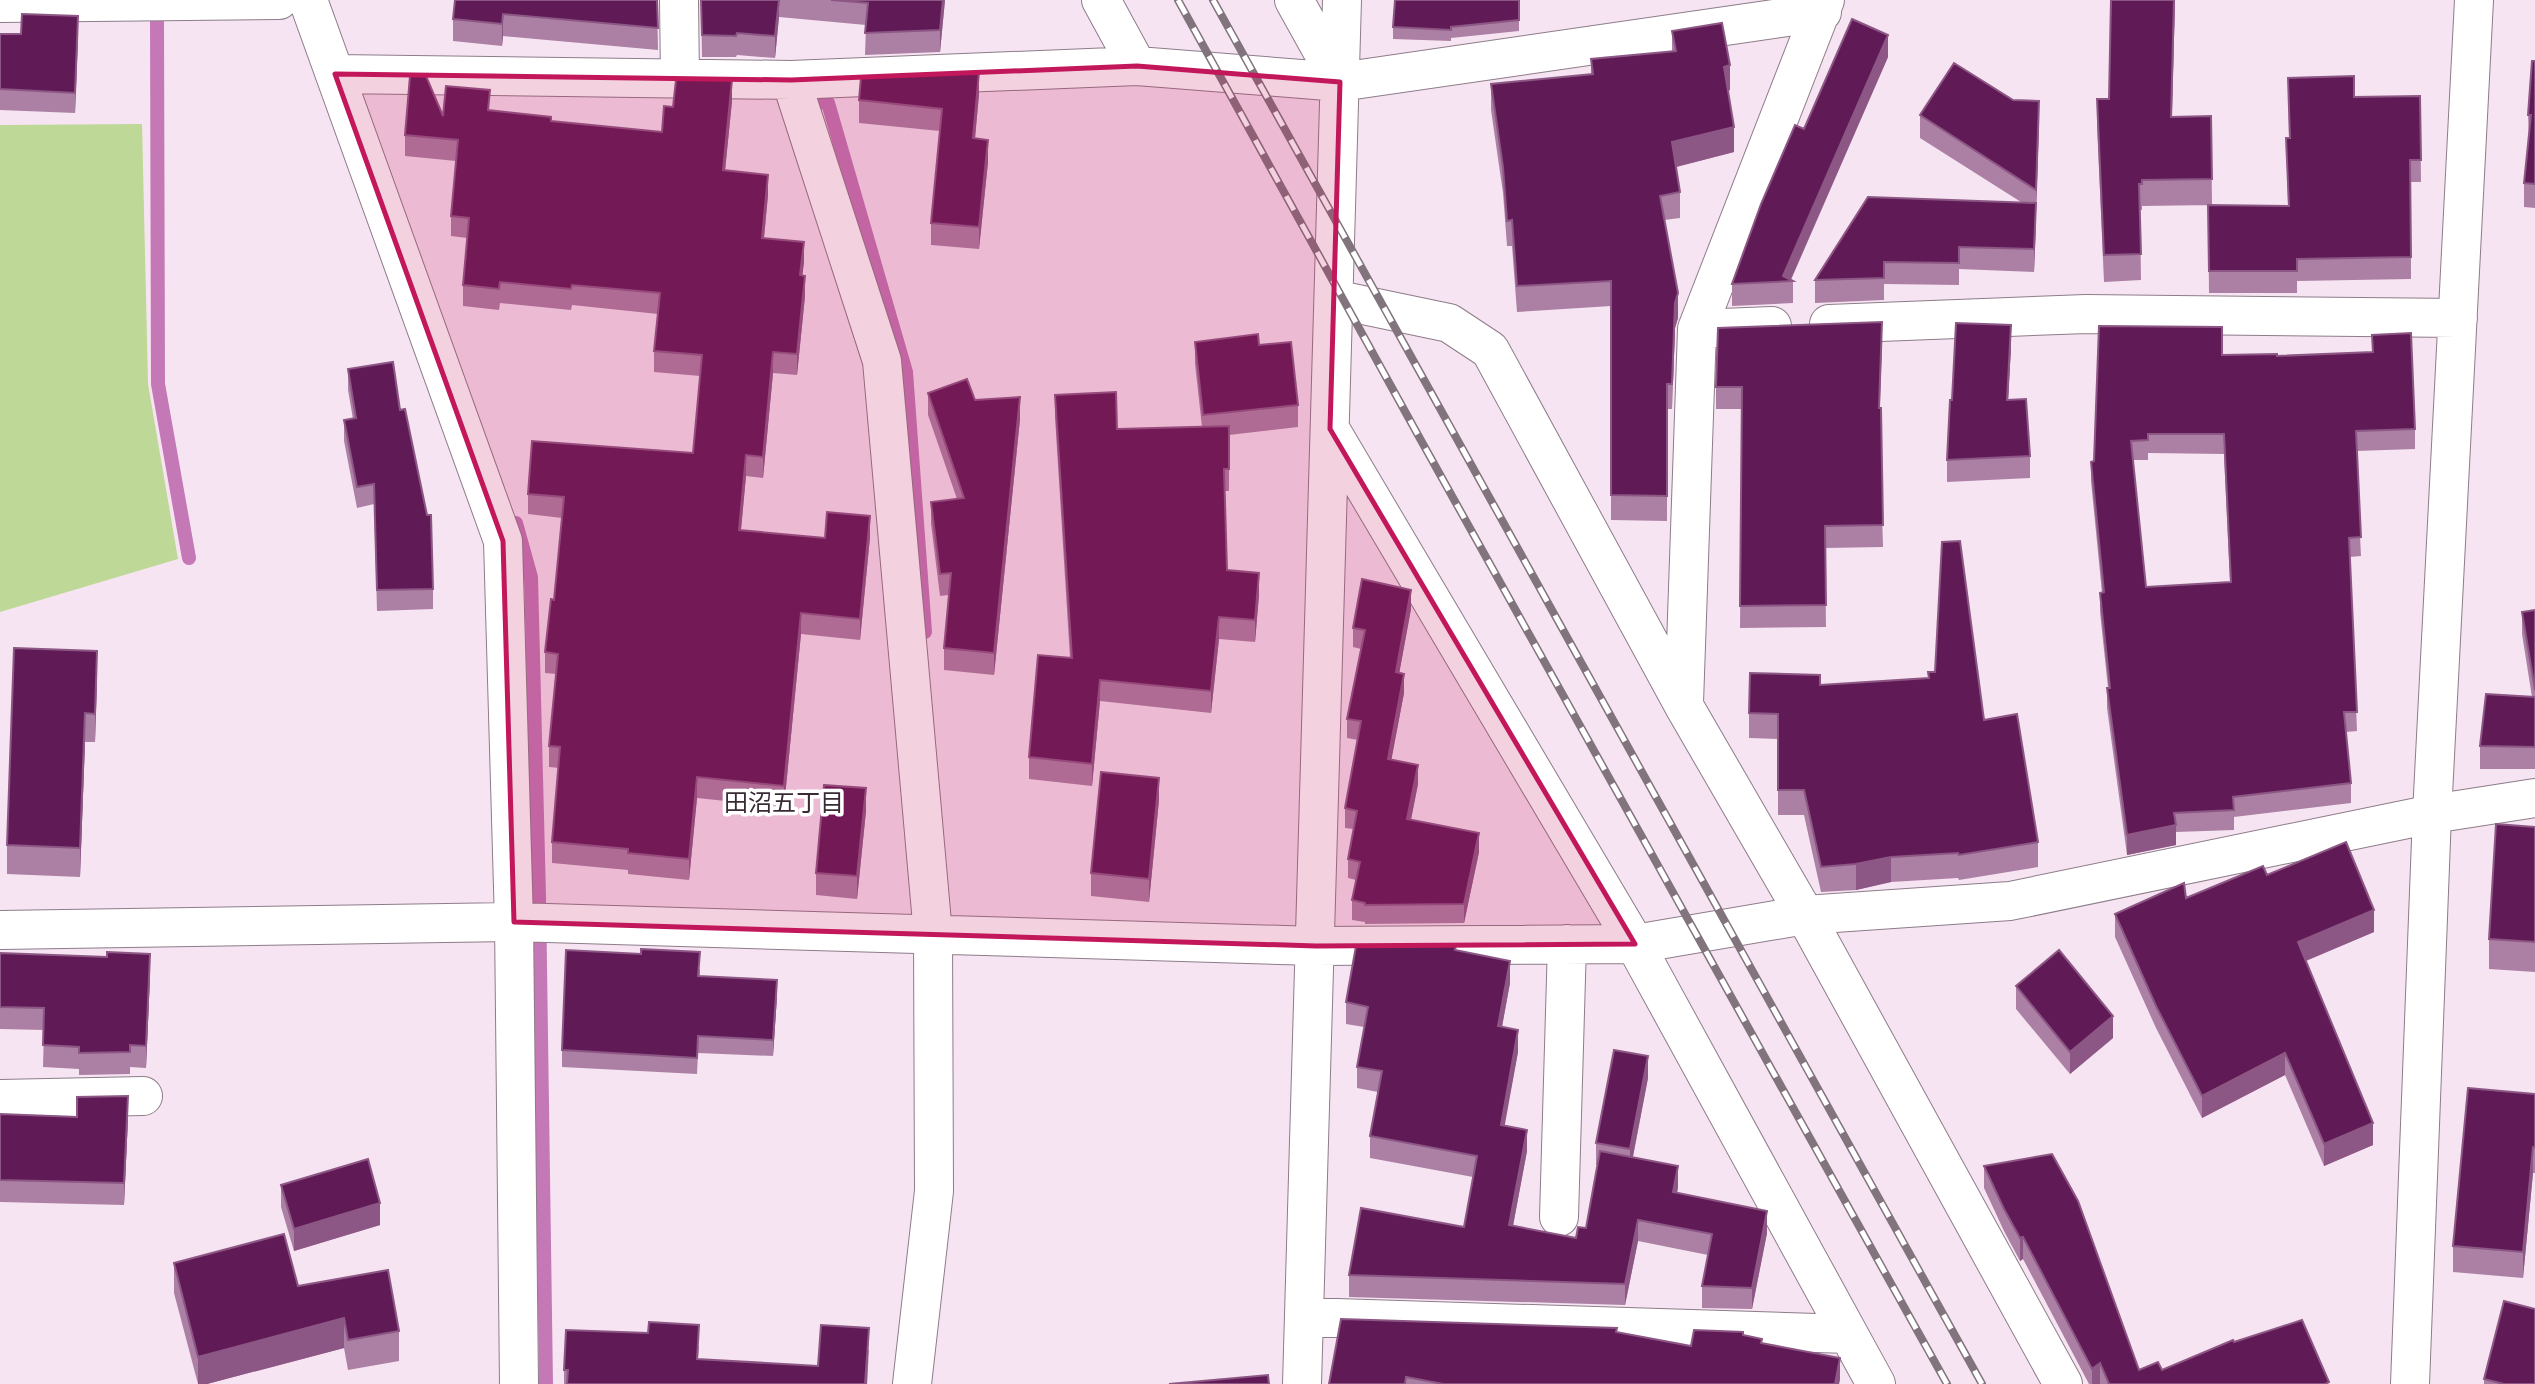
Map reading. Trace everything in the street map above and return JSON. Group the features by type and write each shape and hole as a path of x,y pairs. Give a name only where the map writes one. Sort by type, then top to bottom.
{"street":[{"path":"0,3 279,0"},
{"path":"308,0 503,541 514,922 519,1384"},
{"path":"679,0 680,78"},
{"path":"1101,0 1137,66"},
{"path":"1294,0 1340,82"},
{"path":"1303,1384 1342,0"},
{"path":"2410,1384 2432,814 2474,0"},
{"path":"335,74 791,80 1137,66 1340,82 1824,6"},
{"path":"1684,706 1697,329 1824,6"},
{"path":"791,80 882,361 933,934 934,1191 912,1384"},
{"path":"1334,299 1449,323 1490,350 1684,706 1805,915 2063,1384"},
{"path":"1697,329 2086,314 2458,318"},
{"path":"1330,429 1635,944 1875,1384"},
{"path":"0,930 514,922 1316,946 1635,944 1805,915 2010,901 2432,814 2535,798"},
{"path":"1559,1217 1567,944"},
{"path":"0,1099 143,1096"},
{"path":"1304,1317 1848,1334"}],"highlighted area":[{"path":"1137,66 1340,82 1330,429 1635,944 1316,946 514,922 503,541 335,74 791,80"}],"green space":[{"path":"142,124 148,384 178,559 0,612 0,125"}],"building":[{"path":"455,0 657,0 658,28 503,14 502,24 453,19"},
{"path":"701,0 779,0 775,36 737,33 736,36 702,35"},
{"path":"831,0 943,0 940,30 865,33 868,3"},
{"path":"1395,0 1519,0 1519,20 1451,27 1451,30 1393,27"},
{"path":"2111,0 2174,0 2171,117 2211,116 2212,179 2142,180 2142,184 2139,184 2141,254 2104,255 2097,99 2109,99"},
{"path":"22,14 78,16 75,93 0,89 0,34 21,34"},
{"path":"1852,19 1888,35 1783,276 1793,281 1732,284 1761,204 1795,125 1804,129"},
{"path":"1722,23 1730,65 1724,67 1734,127 1672,142 1680,192 1660,196 1678,293 1675,303 1672,384 1667,384 1667,496 1611,495 1611,281 1517,286 1512,220 1507,221 1503,167 1491,84 1593,74 1591,59 1676,51 1672,31"},
{"path":"2532,61 2535,61 2535,184 2524,183 2531,115 2528,115"},
{"path":"1954,63 2013,100 2039,101 2036,190 1920,115"},
{"path":"979,72 973,138 988,140 979,227 931,223 942,109 859,100 861,77"},
{"path":"410,76 426,76 443,116 446,86 490,90 488,110 551,117 551,121 662,132 664,106 673,107 676,80 732,80 723,170 768,175 762,238 804,242 800,275 805,276 797,354 773,352 763,457 746,455 739,530 825,538 827,512 870,516 860,619 801,613 784,786 697,777 689,859 628,853 628,849 552,842 560,747 549,746 558,654 545,652 551,599 554,600 564,497 528,494 532,441 693,453 702,355 654,351 660,293 572,285 571,289 500,282 499,289 463,285 469,218 451,216 458,140 405,135"},
{"path":"2354,76 2354,97 2420,96 2421,160 2410,160 2411,257 2297,259 2297,271 2209,271 2208,205 2289,206 2286,138 2290,138 2288,78"},
{"path":"1868,197 2036,203 2034,249 1959,247 1959,263 1884,262 1884,278 1815,280"},
{"path":"1882,322 1879,408 1883,525 1825,526 1826,605 1740,606 1742,387 1716,387 1718,328"},
{"path":"1956,323 2011,325 2007,400 2026,399 2030,456 1947,460"},
{"path":"2099,326 2222,327 2222,355 2373,352 2372,335 2411,333 2415,429 2356,431 2361,537 2349,538 2357,712 2344,712 2351,783 2233,797 2234,810 2174,813 2176,825 2127,835 2107,688 2110,688 2100,593 2104,592 2091,462 2094,461","holes":["2148,434 2224,434 2231,582 2146,587 2131,441 2148,440"]},
{"path":"1258,334 1259,345 1291,342 1298,405 1203,415 1195,342"},
{"path":"393,362 400,410 405,409 427,515 431,515 433,589 377,590 374,484 357,487 344,420 356,418 348,369"},
{"path":"967,379 975,400 1020,397 994,653 944,648 951,573 940,574 931,502 964,498 928,393"},
{"path":"1116,392 1117,429 1229,426 1229,469 1224,469 1227,570 1259,573 1255,620 1219,617 1211,691 1100,680 1092,764 1029,757 1038,655 1072,658 1055,395"},
{"path":"1960,541 1984,720 2017,714 2038,842 1959,855 1891,857 1821,867 1804,790 1778,790 1778,714 1749,713 1750,673 1820,675 1820,685 1929,678 1928,672 1935,672 1942,542"},
{"path":"1362,579 1411,590 1396,672 1404,674 1388,759 1418,765 1407,819 1479,833 1464,904 1365,905 1352,900 1360,862 1348,859 1357,811 1345,808 1361,721 1347,719 1365,630 1353,628"},
{"path":"2535,610 2535,690 2522,612"},
{"path":"14,648 97,651 95,714 85,713 80,848 7,845"},
{"path":"2486,694 2535,697 2535,747 2480,746"},
{"path":"1101,772 1159,778 1149,879 1091,873"},
{"path":"824,785 866,788 857,876 816,873"},
{"path":"2496,824 2535,827 2535,942 2489,939"},
{"path":"2346,842 2374,910 2298,942 2373,1123 2324,1144 2285,1053 2202,1096 2156,1006 2115,914 2184,883 2186,898 2263,866 2267,875"},
{"path":"1456,945 1455,950 1510,961 1498,1026 1518,1030 1501,1125 1527,1130 1509,1225 1576,1238 1578,1227 1586,1228 1600,1151 1678,1166 1673,1192 1767,1211 1752,1288 1702,1286 1712,1234 1638,1220 1625,1284 1349,1275 1361,1208 1464,1227 1477,1156 1370,1136 1382,1071 1357,1067 1368,1007 1346,1002 1356,946"},
{"path":"641,949 700,952 698,976 777,980 773,1040 698,1036 697,1058 562,1050 566,950 641,954"},
{"path":"2059,950 2113,1016 2070,1052 2016,986"},
{"path":"107,952 150,954 146,1046 130,1045 130,1052 79,1053 79,1047 43,1045 44,1008 0,1007 0,953 107,957"},
{"path":"1614,1050 1648,1056 1630,1149 1596,1143"},
{"path":"2468,1088 2535,1094 2535,1147 2523,1252 2453,1246"},
{"path":"128,1096 124,1183 0,1180 0,1114 77,1117 77,1097"},
{"path":"2052,1154 2078,1201 2139,1370 2158,1362 2162,1370 2233,1340 2234,1342 2302,1320 2329,1382 2109,1384 2100,1363 2092,1369 2023,1237 2020,1238 2004,1209 1984,1166"},
{"path":"368,1159 380,1203 294,1229 281,1185"},
{"path":"284,1234 298,1286 388,1270 399,1331 348,1340 344,1318 198,1357 174,1263"},
{"path":"2504,1301 2535,1309 2535,1384 2504,1384 2484,1379"},
{"path":"1341,1319 1617,1328 1616,1332 1691,1346 1694,1330 1743,1332 1743,1335 1762,1339 1761,1343 1840,1358 1835,1384 1443,1384 1406,1377 1405,1384 1329,1384"},
{"path":"649,1322 699,1325 697,1359 818,1366 821,1325 869,1328 865,1384 567,1384 568,1370 564,1370 566,1330 648,1333"},
{"path":"1268,1375 1269,1384 1169,1384"}],"waterway":[{"path":"157,18 158,384 189,558"},
{"path":"800,100 828,103 906,372 925,632"},
{"path":"516,523 531,577 546,1384"}],"railway":[{"path":"1178,0 1947,1384"},
{"path":"1213,0 1982,1384"}],"district":[{"name":"田沼五丁目","path":"784,803"}]}
